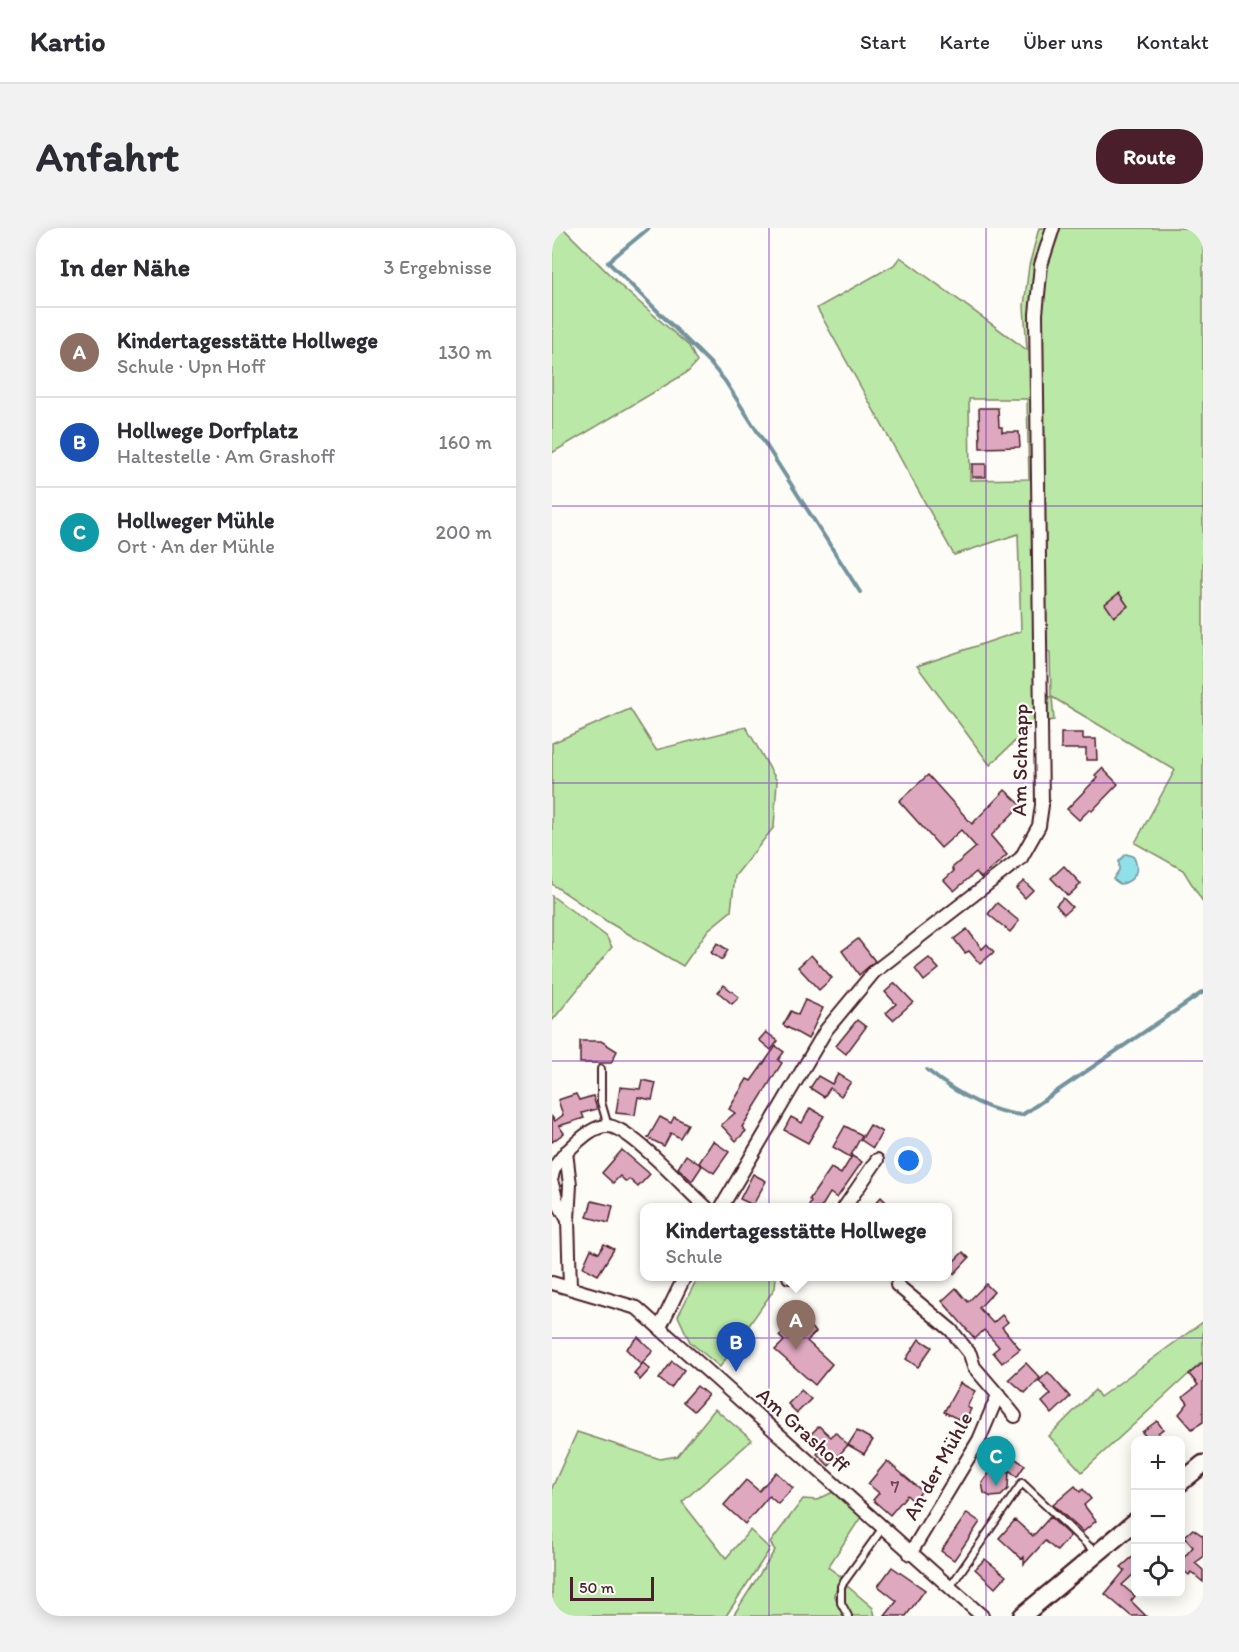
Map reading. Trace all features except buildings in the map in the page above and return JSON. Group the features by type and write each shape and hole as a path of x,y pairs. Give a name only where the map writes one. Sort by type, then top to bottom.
{"street":[{"name":"Am Schnapp","path":"723,1203 795,1079 833,1021 874,972 1021,858 1039,826 1042,805 1036,314 1041,265 1053,228"},
{"path":"552,1177 553,1170 566,1152 593,1130 608,1126 626,1132 702,1203"},
{"path":"566,1152 570,1185 568,1220 570,1287"},
{"path":"847,1203 877,1160"},
{"path":"552,1184 557,1201 568,1220"},
{"path":"660,1327 683,1281"},
{"name":"Am Grashoff","path":"552,1283 637,1308 982,1616"},
{"name":"An der Mühle","path":"897,1285 951,1330 970,1354 974,1367 1015,1416"},
{"name":"An der Mühle","path":"910,1554 979,1440 998,1395"},
{"path":"1185,1479 1203,1464"},
{"path":"1022,1616 1131,1525"}],"lane":[{"path":"602,1069 600,1092 608,1126"},
{"path":"950,1587 1022,1483 1096,1553"},
{"path":"848,1616 839,1596 842,1586 882,1529"}],"green space":[{"path":"552,228 563,228 622,287 689,346 697,362 688,372 552,453"},
{"path":"1039,228 1203,228 1203,902 1183,870 1135,843 1175,770 1052,697 1054,720 1033,724 990,765 917,666 1021,631 1018,534 954,555 817,308 894,265 900,257 1027,350 1024,306 1029,266","holes":["969,399 1027,399 1029,479 970,480","1034,648 1050,652 1051,697 1034,697"]},
{"path":"630,709 656,750 746,727 777,781 774,827 735,876 731,911 708,930 683,966 608,922 552,884 552,743"},
{"path":"552,896 606,936 612,947 552,1021"},
{"path":"696,1281 776,1281 775,1288 720,1367 690,1342 678,1316"},
{"path":"1203,1322 1203,1361 1082,1472 1049,1436 1095,1390 1100,1397"},
{"path":"715,1409 752,1440 682,1502 726,1558 750,1530 770,1549 726,1616 552,1616 552,1488 577,1432 660,1459 677,1456"},
{"path":"833,1492 861,1517 828,1567 843,1578 834,1594 843,1616 733,1616 775,1550 770,1543 803,1499 817,1500"},
{"path":"846,1585 873,1608 875,1616 851,1616 843,1601"}],"water":[{"path":"1126,854 1133,856 1136,870 1133,878 1120,884 1113,879 1119,870 1119,861"}],"waterway":[{"path":"649,228 608,262 710,363 725,381 860,592"},
{"path":"927,1070 984,1105 1022,1115 1203,992"}],"place":[{"name":"Kindertagesstätte Hollwege","path":"796,1350"},
{"name":"Hollwege Dorfplatz","path":"736,1372"},
{"name":"Hollweger Mühle","path":"996,1486"}]}
